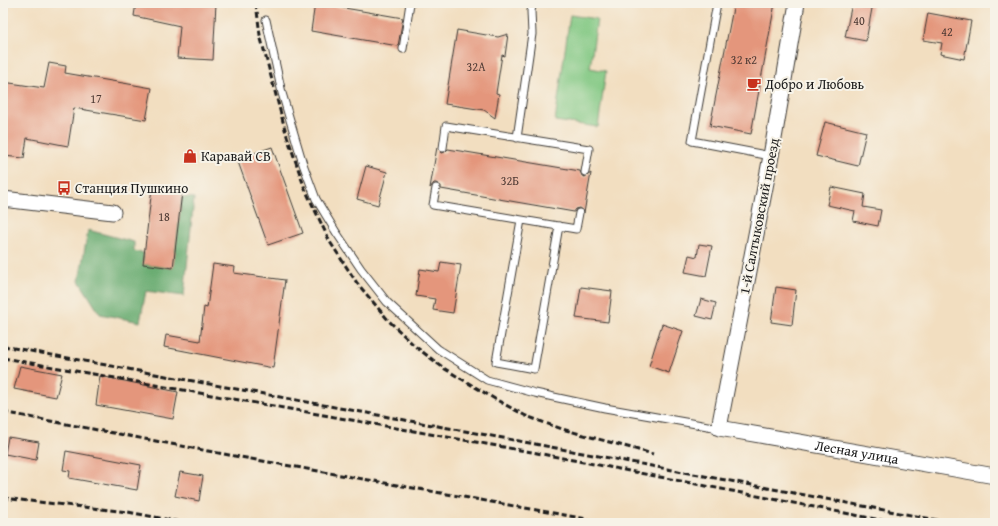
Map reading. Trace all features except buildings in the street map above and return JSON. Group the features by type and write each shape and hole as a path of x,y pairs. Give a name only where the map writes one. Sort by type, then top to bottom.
{"street":[{"name":"1-й Салтыковский проезд","path":"719,428 771,156 797,3"},
{"path":"3,199 114,212"},
{"name":"Лесная улица","path":"719,428 995,476"}],"lane":[{"path":"403,49 410,3"},
{"path":"517,138 532,34 532,3"},
{"path":"717,3 692,141 771,156"},
{"path":"266,20 282,93 303,164 316,199 356,262 387,302 438,349 487,380 535,394 719,428"},
{"path":"443,148 446,126 589,149 585,172"},
{"path":"436,188 433,205 576,229 579,213"},
{"path":"521,220 496,362 534,369 559,226"}],"green space":[{"path":"570,15 597,19 590,68 606,71 598,127 555,121"},
{"path":"182,197 194,198 184,296 146,291 140,322 100,314 79,281 88,230 134,242 134,251 144,253 143,264 173,268"}],"railway":[{"path":"256,3 260,35 286,133 305,189 330,242 357,283 389,321 416,347 445,369 526,416 562,429 653,454"},
{"path":"3,346 953,523"},
{"path":"3,358 537,453 896,523"},
{"path":"3,412 229,455 609,523"},
{"path":"3,498 128,512 186,523"}],"place":[{"name":"Добро и Любовь","path":"754,84"},
{"name":"Каравай СВ","path":"190,156"},
{"name":"Станция Пушкино","path":"64,188"}]}
